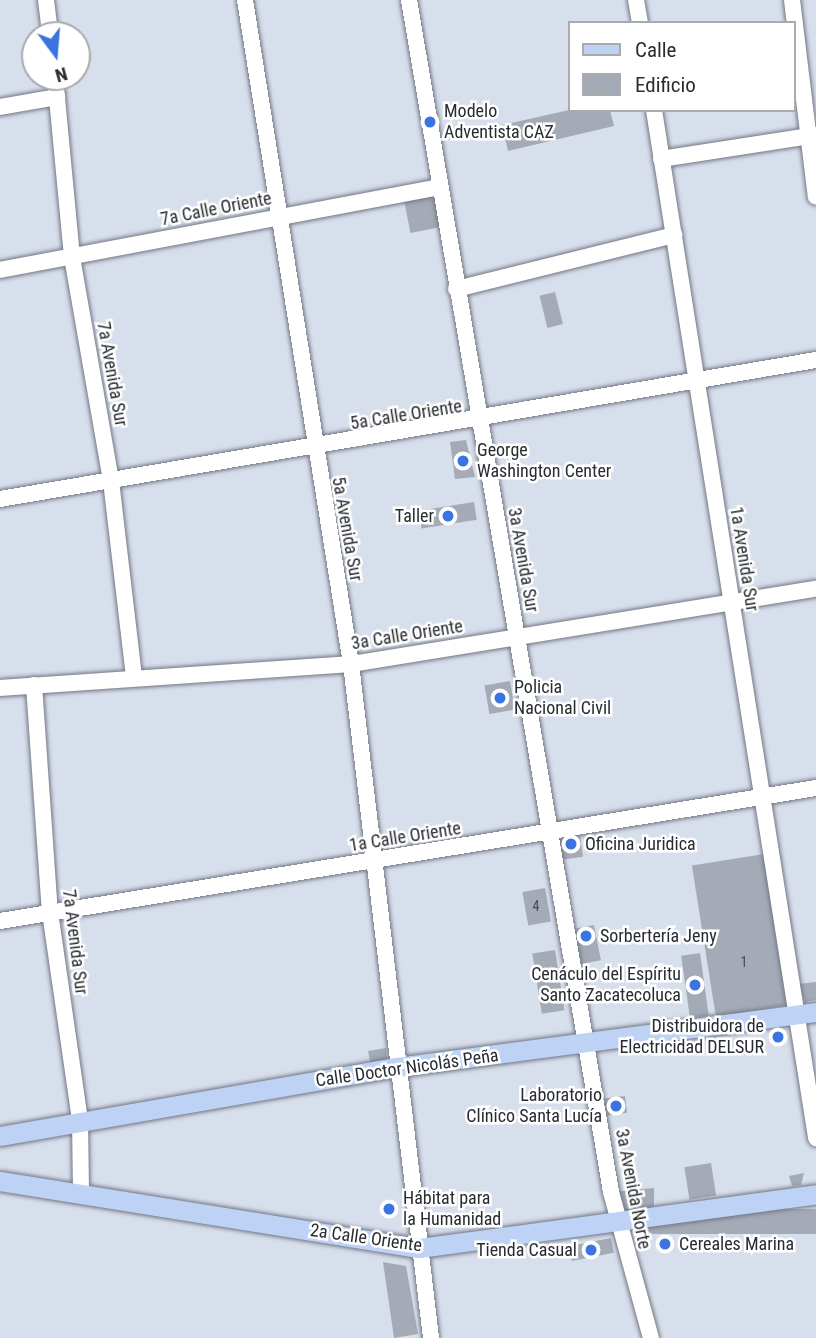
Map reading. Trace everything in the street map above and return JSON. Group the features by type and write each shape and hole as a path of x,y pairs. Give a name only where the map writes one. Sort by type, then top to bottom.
{"main road":[{"name":"Calle Doctor Nicolás Peña","path":"0,1136 397,1067 816,1012"},
{"name":"2a Calle Oriente","path":"0,1181 81,1191 419,1248 617,1224 816,1194"}],"street":[{"path":"46,0 48,21"},
{"name":"5a Avenida Sur","path":"245,0 314,449 351,664 431,1338"},
{"name":"3a Avenida Sur","path":"409,0 456,289 588,1044"},
{"path":"636,0 640,21"},
{"path":"792,0 812,136 816,197"},
{"name":"7a Avenida Sur","path":"56,91 72,257 111,481 134,676"},
{"path":"0,107 57,97"},
{"name":"1a Avenida Sur","path":"654,112 816,1138"},
{"path":"661,159 812,136"},
{"name":"7a Calle Oriente","path":"0,271 439,187"},
{"path":"456,289 674,235"},
{"name":"5a Calle Oriente","path":"0,499 479,422 816,360"},
{"name":"3a Calle Oriente","path":"0,688 134,676 351,664 816,589"},
{"name":"7a Avenida Sur","path":"34,685 50,912 80,1120 81,1191"},
{"name":"1a Calle Oriente","path":"0,921 816,788"},
{"name":"3a Avenida Norte","path":"588,1044 617,1224 651,1338"}],"building":[{"path":"568,110 610,112 614,126 508,151 502,125"},
{"path":"433,192 440,227 410,233 404,198"},
{"path":"555,292 563,324 547,328 539,296"},
{"name":"George Washington Center","path":"466,440 475,477 455,479 450,442"},
{"name":"Taller","path":"474,502 477,520 422,529 419,511"},
{"name":"Policia Nacional Civil","path":"510,681 515,710 489,714 484,686"},
{"name":"Oficina Juridica","path":"579,828 583,857 562,860 558,831"},
{"path":"764,854 788,1005 716,1017 692,865"},
{"path":"545,888 551,921 528,925 522,892"},
{"path":"594,925 601,960 581,964 574,929"},
{"path":"555,950 565,1010 542,1014 532,954"},
{"name":"Cenáculo del Espíritu Santo Zacatecoluca","path":"700,953 709,1015 690,1018 681,956"},
{"path":"816,982 816,1000 805,1002 798,984"},
{"path":"386,1048 387,1059 371,1066 368,1051"},
{"name":"Laboratorio Clínico Santa Lucía","path":"625,1096 627,1113 606,1115 604,1099"},
{"path":"711,1163 716,1196 689,1200 684,1167"},
{"path":"804,1173 801,1185 792,1186 789,1176"},
{"path":"654,1188 654,1209 622,1211 612,1192"},
{"path":"635,1209 816,1209 816,1234 635,1234"},
{"name":"Tienda Casual","path":"611,1238 614,1253 572,1261 569,1246"},
{"path":"383,1262 406,1266 418,1334 394,1338"}],"place":[{"name":"Modelo Adventista CAZ","path":"430,122"},
{"name":"George Washington Center","path":"463,461"},
{"name":"Taller","path":"448,516"},
{"name":"Policia Nacional Civil","path":"500,698"},
{"name":"Oficina Juridica","path":"571,844"},
{"name":"Sorbertería Jeny","path":"586,936"},
{"name":"Cenáculo del Espíritu Santo Zacatecoluca","path":"695,985"},
{"name":"Distribuidora de Electricidad DELSUR","path":"778,1037"},
{"name":"Laboratorio Clínico Santa Lucía","path":"616,1106"},
{"name":"Hábitat para la Humanidad","path":"389,1209"},
{"name":"Cereales Marina","path":"665,1244"},
{"name":"Tienda Casual","path":"591,1250"}]}
